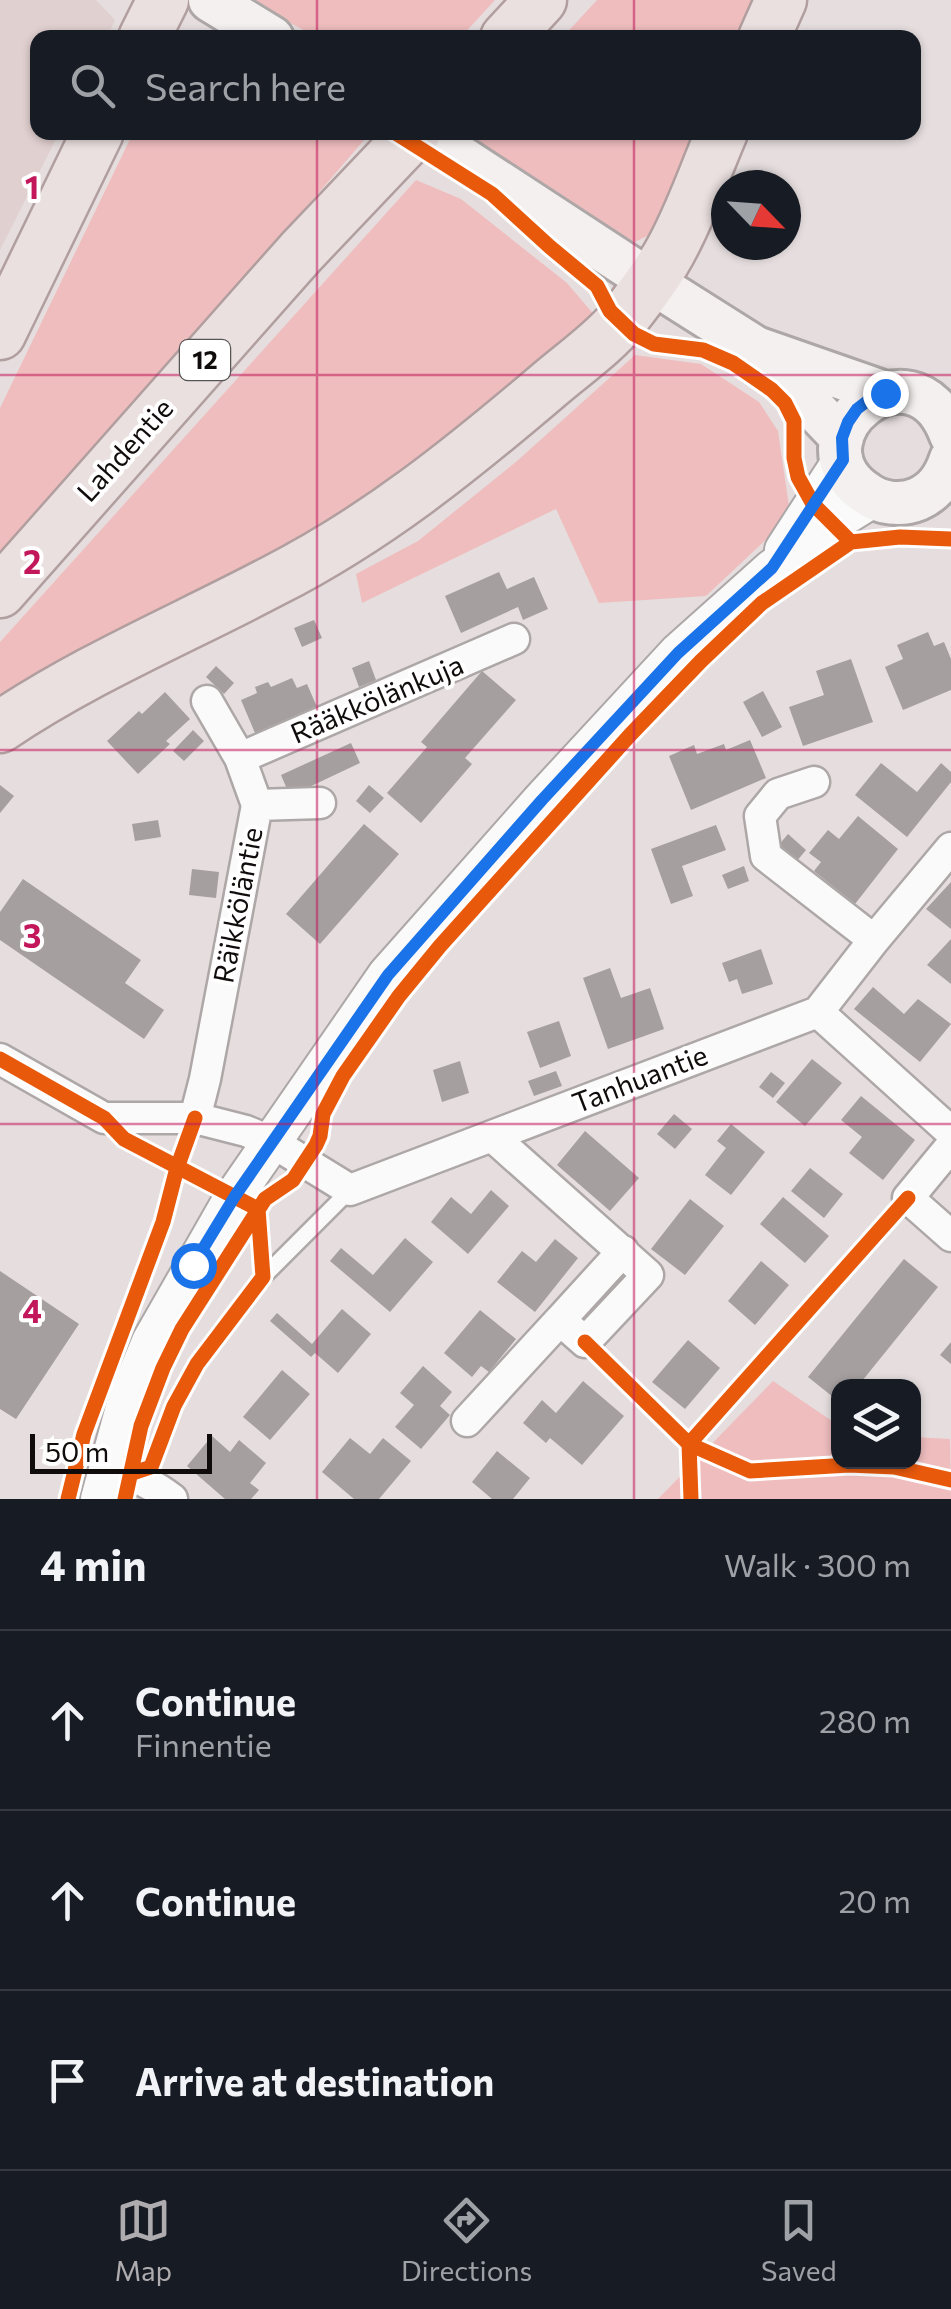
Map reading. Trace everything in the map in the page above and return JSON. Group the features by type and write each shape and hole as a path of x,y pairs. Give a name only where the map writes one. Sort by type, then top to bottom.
{"highway":[{"path":"148,30 163,0"},
{"path":"513,30 541,0"},
{"path":"767,30 780,0"},
{"path":"0,334 94,140"},
{"name":"Lahdentie","path":"0,592 301,252 411,140"},
{"path":"0,727 86,675 274,581 385,516 455,464 620,323 674,245 719,140"}],"main road":[{"path":"210,0 259,30"},
{"path":"431,140 756,348 885,393 914,395 943,407"},
{"path":"756,348 843,449"},
{"path":"885,393 857,409 848,422 843,449 848,475 859,488 951,516"},
{"path":"891,500 924,496 937,486 951,460"}],"street":[{"path":"772,568 843,449"},
{"path":"103,1483 128,1397 151,1342 235,1196 400,960 678,653 772,568 834,522 891,500"},
{"name":"Rääkkölänkuja","path":"240,758 514,639"},
{"name":"Räikköläntie","path":"195,1118 256,805 240,758 206,700"},
{"path":"814,782 778,794 760,816 766,856 874,940"},
{"path":"256,805 320,803"},
{"path":"951,848 818,1012 951,1132"},
{"name":"Tanhuantie","path":"350,1190 818,1012"},
{"path":"0,1059 104,1118 195,1118 246,1131 272,1142 350,1190"},
{"path":"466,1421 623,1252 492,1136"},
{"path":"951,1146 908,1198 951,1236"},
{"path":"103,1483 130,1474 172,1499"}],"lane":[{"path":"197,1364 263,1277 350,1190"}],"shaded area":[{"path":"0,0 96,0 115,20 110,30 30,30 30,140 55,140 0,250"},
{"path":"249,0 495,0 467,30 303,30"},
{"path":"597,0 755,0 740,30 569,30"},
{"path":"130,140 364,140 0,562 0,408"},
{"path":"476,140 692,140 655,232 635,242 613,232"},
{"path":"416,180 461,199 567,283 596,317 371,499 276,552 124,627 0,701 0,642"},
{"path":"635,355 701,364 759,402 778,431 789,506 772,534 706,596 599,603 556,509 362,603 356,574 418,541 517,461"},
{"path":"773,1381 831,1420 831,1469 921,1469 921,1437 950,1439 951,1499 658,1499"}],"building":[{"path":"499,572 507,589 534,577 548,609 523,620 518,607 461,633 445,596"},
{"path":"314,620 322,638 302,647 294,628"},
{"path":"928,632 934,646 944,642 951,659 951,690 903,710 885,667 903,659 897,645"},
{"path":"851,659 873,722 803,746 789,707 824,695 816,671"},
{"path":"369,661 376,680 359,687 352,668"},
{"path":"216,666 234,683 224,694 206,677"},
{"path":"482,671 516,700 465,758 472,764 421,823 387,793 427,747 421,742"},
{"path":"292,678 297,688 307,684 317,707 255,733 241,700 257,693 255,687 268,682 271,687"},
{"path":"763,691 782,727 762,737 743,702"},
{"path":"165,692 190,719 138,774 107,741"},
{"path":"193,730 204,741 184,761 173,751"},
{"path":"750,740 766,778 691,810 669,756 694,745 697,754 724,744 726,750"},
{"path":"351,743 360,763 290,796 281,775"},
{"path":"881,763 917,792 941,763 951,772 951,782 907,837 855,795"},
{"path":"0,785 14,796 0,813"},
{"path":"369,785 384,798 370,813 356,801"},
{"path":"858,816 898,849 855,904 814,871 821,862 809,853 828,830 839,839"},
{"path":"158,820 161,837 135,841 132,824"},
{"path":"364,824 399,854 320,944 286,914"},
{"path":"716,825 726,850 682,866 693,896 671,904 651,849"},
{"path":"788,834 806,850 796,862 778,846"},
{"path":"744,866 749,881 728,889 722,875"},
{"path":"192,869 219,872 216,898 189,895"},
{"path":"23,879 141,960 125,983 164,1010 144,1039 0,940 0,912"},
{"path":"951,882 951,929 926,909"},
{"path":"951,939 951,984 927,965"},
{"path":"761,949 773,984 742,994 737,979 729,982 722,963"},
{"path":"610,968 621,998 650,988 664,1029 608,1049 583,978"},
{"path":"873,987 904,1014 918,999 951,1024 920,1062 854,1009"},
{"path":"559,1021 571,1056 540,1068 527,1032"},
{"path":"812,1059 842,1083 805,1126 776,1102"},
{"path":"460,1061 469,1093 442,1102 433,1070"},
{"path":"556,1071 562,1086 534,1096 528,1081"},
{"path":"771,1072 785,1083 773,1098 759,1087"},
{"path":"861,1096 915,1140 883,1180 849,1153 862,1137 841,1120"},
{"path":"674,1114 692,1129 675,1149 657,1134"},
{"path":"731,1124 765,1152 731,1195 705,1175 726,1148 717,1141"},
{"path":"585,1131 639,1178 610,1211 557,1165"},
{"path":"810,1168 843,1194 824,1218 791,1191"},
{"path":"491,1190 509,1206 468,1254 431,1222 451,1197 471,1214"},
{"path":"783,1197 829,1236 805,1263 760,1224"},
{"path":"690,1199 724,1226 685,1275 651,1249"},
{"path":"405,1238 433,1262 390,1312 330,1261 341,1248 373,1275"},
{"path":"555,1239 578,1258 535,1312 497,1282 522,1251 536,1262"},
{"path":"904,1259 938,1287 864,1379 831,1379 831,1395 808,1377"},
{"path":"761,1261 789,1285 755,1325 728,1301"},
{"path":"0,1271 79,1324 16,1419 0,1409"},
{"path":"342,1309 371,1334 338,1373 315,1353 311,1357 270,1321 277,1313 312,1344"},
{"path":"480,1310 516,1339 489,1372 481,1366 472,1377 444,1353"},
{"path":"688,1340 720,1368 685,1409 652,1382"},
{"path":"951,1342 951,1364 940,1355"},
{"path":"423,1366 452,1392 440,1406 450,1415 421,1449 395,1427 414,1405 400,1393"},
{"path":"282,1370 310,1394 270,1440 243,1417"},
{"path":"583,1381 624,1416 582,1465 550,1438 546,1443 523,1423 542,1400 556,1413"},
{"path":"212,1436 230,1452 239,1440 266,1463 250,1483 259,1490 251,1499 225,1499 187,1466"},
{"path":"350,1438 370,1454 383,1438 411,1461 379,1499 354,1499 322,1472"},
{"path":"497,1451 530,1478 513,1499 492,1499 472,1482"}],"cycle path":[{"path":"407,140 492,194 597,286 610,311 634,334 654,344 703,350 733,363 772,390 785,403 794,421 798,477 813,504 851,542"},
{"path":"125,1499 141,1426 182,1329 265,1199 293,1180 316,1145 323,1114 343,1076 440,946 630,735 762,603 851,542 900,537 951,539"},
{"path":"0,1059 104,1118 124,1139 258,1209 263,1277 197,1364 174,1406 151,1467 130,1474"},
{"path":"68,1499 84,1434 163,1222 195,1118"},
{"path":"585,1342 689,1444 908,1198"},
{"path":"691,1499 689,1444 750,1471 849,1465 894,1467 951,1480"}],"route":[{"path":"193,1265 235,1196 388,975 678,653 772,568 843,460 842,438 848,422 857,409 885,393"}]}
